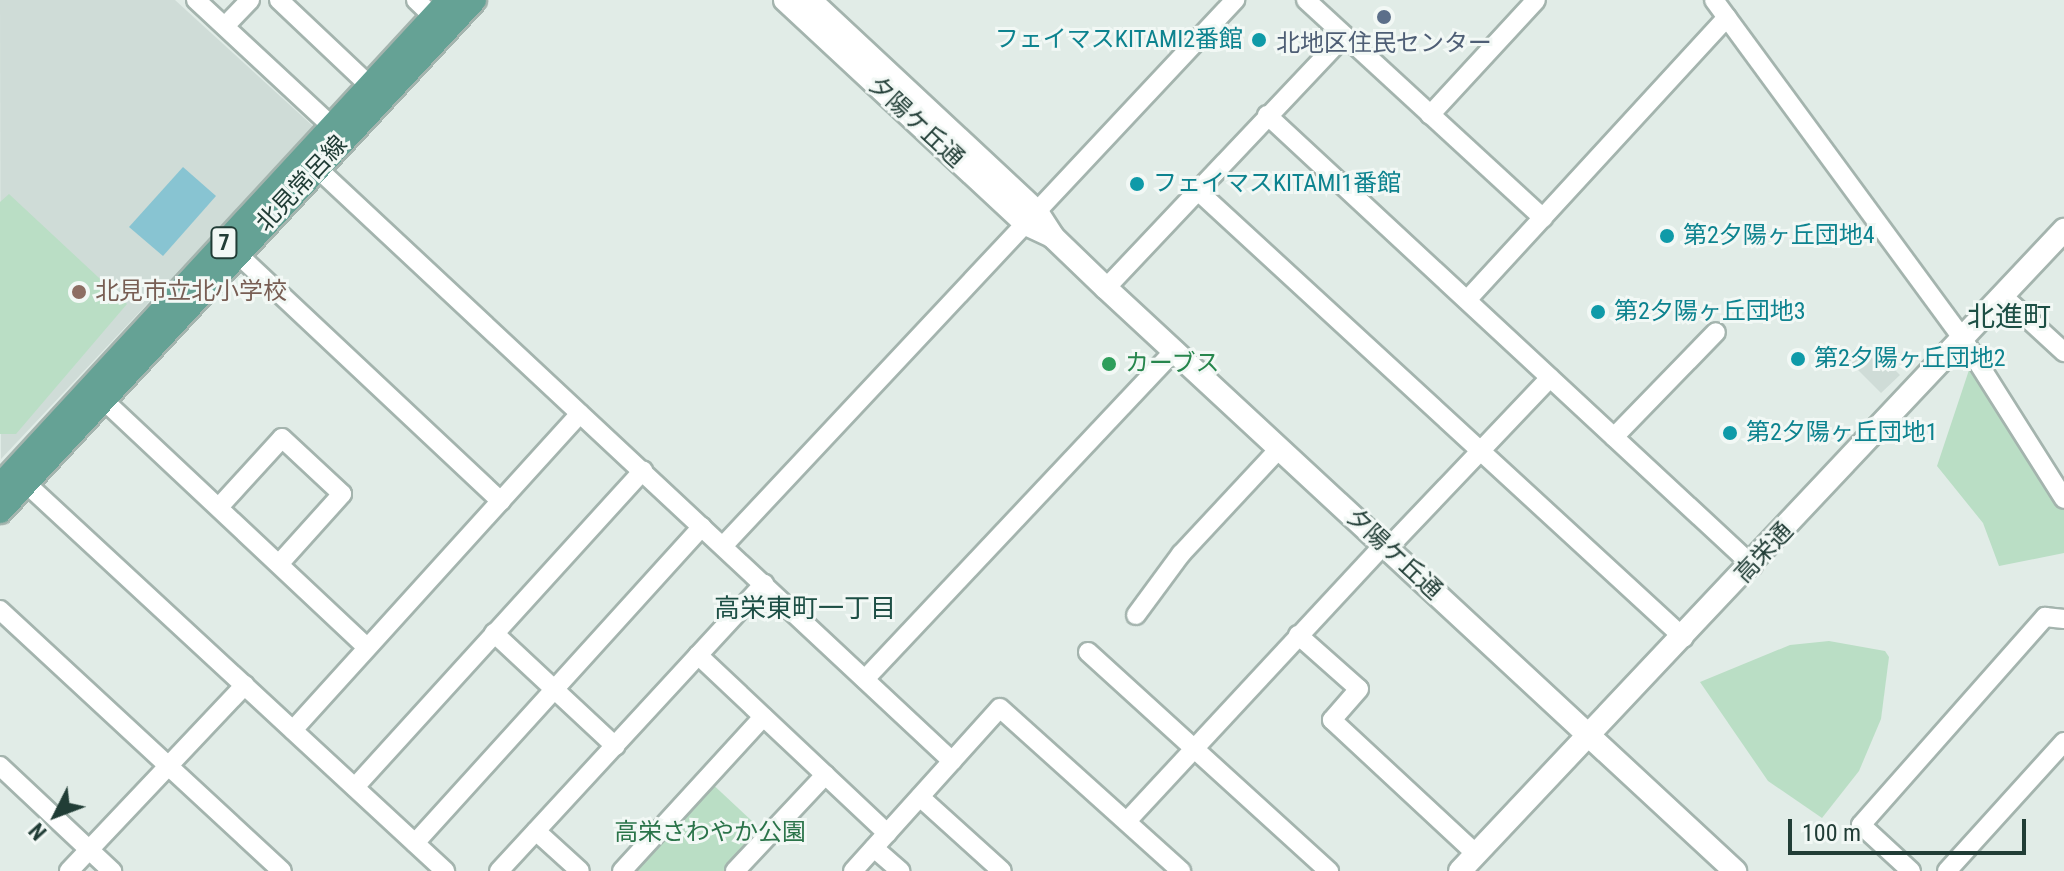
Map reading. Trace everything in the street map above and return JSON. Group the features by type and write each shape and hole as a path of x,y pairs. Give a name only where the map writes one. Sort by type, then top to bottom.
{"main road":[{"name":"北見常呂線","path":"231,248 317,168 370,86 436,12 474,0"},
{"name":"北見常呂線","path":"0,511 13,480 339,133 436,12"}],"street":[{"path":"196,0 339,133"},
{"path":"225,26 250,0"},
{"path":"279,0 370,86"},
{"name":"夕陽ケ丘通","path":"785,0 1053,237 1735,871"},
{"name":"夕陽ケ丘通","path":"810,0 1031,218"},
{"path":"723,546 1235,0"},
{"path":"1306,0 1543,218"},
{"path":"1714,0 1963,339 2064,499"},
{"path":"1430,115 1525,4"},
{"path":"1467,300 1727,17"},
{"path":"1106,288 1344,36"},
{"path":"1267,115 1753,566"},
{"path":"317,168 952,761"},
{"path":"1198,191 1684,638"},
{"name":"高栄通","path":"1460,871 1753,566 2064,230"},
{"path":"231,248 501,501"},
{"path":"2003,296 2064,352"},
{"path":"1614,437 1716,332"},
{"path":"865,679 1175,350"},
{"path":"1127,821 1298,635 1550,378"},
{"path":"96,393 367,647"},
{"path":"293,730 580,414"},
{"path":"219,507 282,438 342,494 279,564"},
{"path":"1136,615 1181,554 1280,448"},
{"path":"355,787 643,471"},
{"path":"13,480 245,685 445,871"},
{"path":"415,843 702,527"},
{"path":"499,871 764,584"},
{"path":"0,610 282,871"},
{"path":"1911,871 1861,825 2045,617 2064,619"},
{"path":"494,633 615,746"},
{"path":"1298,635 1359,689 1332,720 1476,854"},
{"path":"1088,652 1329,871"},
{"path":"698,655 887,833"},
{"path":"69,871 245,685"},
{"path":"853,871 1000,708 1181,871"},
{"path":"622,871 763,717"},
{"path":"1947,871 2064,742"},
{"path":"0,766 112,871"},
{"path":"735,871 825,775"},
{"path":"920,797 1002,871"},
{"path":"536,831 580,871"},
{"path":"874,848 900,871"}],"shaded area":[{"name":"北見市立北小学校","path":"0,0 175,0 314,127 1,459"},
{"path":"1859,345 1878,364 1884,359 1900,375 1881,393 1846,358"}],"green space":[{"path":"9,194 127,304 16,434 0,434 0,202"},
{"path":"1969,370 1980,374 2064,509 2064,553 1999,566 1983,523 1937,466"},
{"path":"1829,641 1885,651 1889,657 1881,719 1859,771 1822,818 1768,781 1700,682 1790,645"},
{"name":"高栄さわやか公園","path":"707,779 768,836 735,871 622,871"}],"water":[{"path":"183,167 216,196 163,256 129,227"}],"place":[{"name":"北地区住民センター","path":"1384,17"},
{"name":"フェイマスKITAMI2番館","path":"1259,40"},
{"name":"フェイマスKITAMI1番館","path":"1137,184"},
{"name":"第2夕陽ヶ丘団地4","path":"1667,236"},
{"name":"北見市立北小学校","path":"79,292"},
{"name":"第2夕陽ヶ丘団地3","path":"1598,312"},
{"name":"第2夕陽ヶ丘団地2","path":"1798,359"},
{"name":"カーブス","path":"1109,364"},
{"name":"第2夕陽ヶ丘団地1","path":"1730,433"}],"district":[{"name":"北進町","path":"2009,317"},
{"name":"高栄東町一丁目","path":"805,609"}]}
